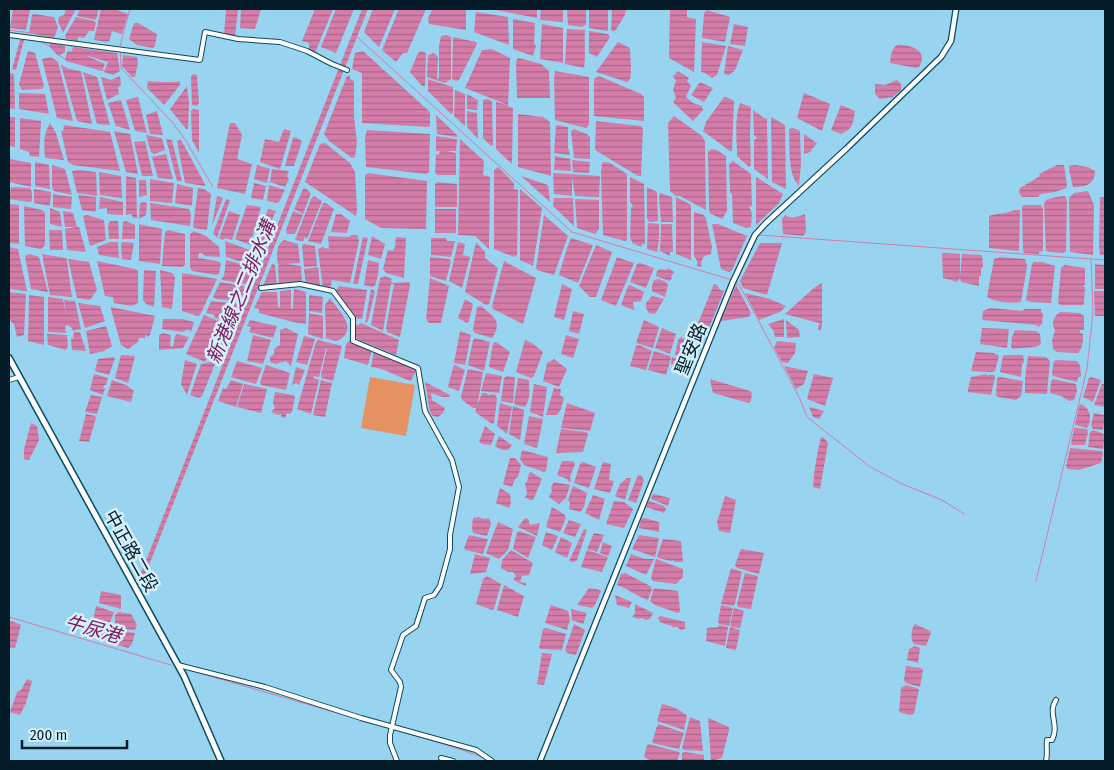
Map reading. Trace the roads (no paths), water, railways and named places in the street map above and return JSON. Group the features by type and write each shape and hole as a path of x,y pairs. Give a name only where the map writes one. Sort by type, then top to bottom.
{"main road":[{"name":"中正路二段","path":"9,358 178,665 221,761"}],"street":[{"name":"聖安路","path":"540,761 732,284 755,235 941,57 951,41 956,9"},
{"path":"9,34 200,60 205,32 244,40 280,42 307,51 347,70"},
{"path":"261,288 300,284 333,291 353,318 353,341 418,368 425,411 452,460 457,475 459,487 450,535 450,549 440,586 434,595 425,598 416,626 403,636 391,670 400,682 401,687 390,744 398,761"},
{"path":"9,380 19,377"},
{"path":"178,665 265,687 392,728 476,750 492,761"},
{"path":"1046,761 1048,753 1046,745 1048,740 1052,740 1055,730 1052,707 1056,700"},
{"path":"441,758 453,761"}],"water":[{"path":"13,9 30,9 26,30 10,28"},
{"path":"66,9 76,9 63,33 58,21 59,17 64,15"},
{"path":"80,9 98,9 96,19 77,16"},
{"path":"101,9 114,9 128,14 122,34 112,31 109,42 94,40"},
{"path":"226,9 238,9 235,37 224,35"},
{"path":"241,9 261,9 255,29 240,28"},
{"path":"315,9 333,9 315,53 309,51 309,43 302,41"},
{"path":"336,9 354,9 336,53 321,47"},
{"path":"362,9 368,9 140,588 138,581"},
{"path":"373,9 395,9 379,47 364,32"},
{"path":"399,9 426,9 407,53 403,53 396,62 382,50"},
{"path":"433,9 464,9 466,11 466,30 429,24 428,18"},
{"path":"490,9 537,9 537,18"},
{"path":"541,9 563,9 563,22 540,20"},
{"path":"567,9 586,9 586,24 582,27 568,25"},
{"path":"589,9 608,9 608,31 589,28"},
{"path":"612,9 626,9 625,15 615,31 611,29"},
{"path":"670,9 687,10 687,17 696,19 694,72 669,58"},
{"path":"707,10 730,17 725,42 702,38 704,13"},
{"path":"476,12 508,17 509,45 474,32"},
{"path":"32,15 54,17 58,27 54,38 29,33"},
{"path":"76,17 94,21 96,23 94,31 89,31 84,38 78,37 78,41 66,39 65,36"},
{"path":"513,19 535,23 534,43 536,46 533,56 513,49"},
{"path":"134,23 138,23 157,34 153,48 137,45 129,39"},
{"path":"542,24 563,28 563,63 540,59"},
{"path":"734,24 748,27 745,46 730,44"},
{"path":"567,29 585,30 584,68 565,64"},
{"path":"589,31 608,34 610,37 597,57 589,53"},
{"path":"447,35 451,37 451,79 445,83 427,77 428,55 434,53 438,57 437,79 439,78 439,46 441,36"},
{"path":"453,37 476,42 477,44 459,80 456,81 452,79"},
{"path":"20,40 24,40 16,70 12,69"},
{"path":"618,42 630,48 631,70 630,79 627,82 596,72"},
{"path":"702,42 726,46 717,75 712,78 701,72"},
{"path":"50,43 65,46 65,52 58,56 49,46"},
{"path":"897,45 909,46 920,52 922,59 919,67 890,63 892,51"},
{"path":"728,46 743,50 735,70 729,75 724,74"},
{"path":"73,47 117,53 120,71 113,75 104,72 108,62 85,55 105,64 102,71 65,60 67,52 72,51"},
{"path":"492,49 510,58 508,106 513,108 512,164 496,149 496,102 508,105 465,88 482,50"},
{"path":"28,51 35,53 44,86 42,89 22,90 19,84"},
{"path":"363,51 430,112 429,127 362,123 362,73 352,69 355,53"},
{"path":"421,51 426,53 425,86 422,86 410,72 418,53"},
{"path":"123,55 137,57 135,77 132,77 122,66"},
{"path":"51,57 58,62 73,121 57,118 42,59"},
{"path":"519,58 541,64 549,71 550,98 517,98 516,63"},
{"path":"61,65 69,69 81,71 92,124 77,121"},
{"path":"555,71 589,77 589,125 586,128 555,120"},
{"path":"678,71 689,78 687,81 691,86 686,97 693,103 702,106 703,110 693,121 673,102 676,98 673,89 676,81 673,76"},
{"path":"83,72 97,77 110,125 97,124"},
{"path":"9,73 14,74 15,109 9,108"},
{"path":"193,74 197,75 199,103 197,106 192,105 191,76"},
{"path":"120,76 119,94 107,100 101,77 111,80"},
{"path":"347,76 350,76 350,79 354,81 354,116 357,143 355,157 352,158 329,141 324,134"},
{"path":"599,76 644,97 644,121 594,116 594,79"},
{"path":"428,79 453,87 453,113 451,114 428,91"},
{"path":"897,80 901,84 901,90 893,97 880,99 875,94 875,84 885,85"},
{"path":"148,81 180,81 180,85 164,105 147,88"},
{"path":"700,82 713,88 704,102 691,95"},
{"path":"187,86 189,104 188,129 186,129 170,109"},
{"path":"455,90 465,94 465,126 454,116"},
{"path":"19,93 45,94 49,114 19,109"},
{"path":"804,93 830,104 822,131 797,118"},
{"path":"467,94 478,100 477,110 467,109"},
{"path":"138,97 147,133 135,131 126,100"},
{"path":"724,97 734,101 732,151 703,131 706,122"},
{"path":"121,100 130,130 116,126 108,103"},
{"path":"483,100 492,101 493,145 491,146 483,138"},
{"path":"740,103 751,107 751,165 749,167 737,156 736,123"},
{"path":"841,105 855,111 852,125 841,134 831,130"},
{"path":"193,109 199,110 199,153 192,140 191,111"},
{"path":"753,110 767,119 768,179 754,169 754,140 757,138 754,135"},
{"path":"157,111 163,135 150,134 146,115"},
{"path":"467,111 477,113 478,139 467,127"},
{"path":"518,114 543,117 550,122 551,176 518,167"},
{"path":"436,115 457,135 457,137 437,134"},
{"path":"674,116 702,136 705,141 706,210 680,196 676,196 670,191 668,123"},
{"path":"9,117 15,117 15,147 9,146"},
{"path":"771,117 785,125 786,189 772,182"},
{"path":"20,118 41,121 39,157 30,156 29,152 20,149"},
{"path":"596,121 641,126 643,129 641,176 595,150"},
{"path":"50,123 56,133 64,160 45,158 45,136"},
{"path":"230,123 235,123 242,135 237,159 252,164 245,194 217,188"},
{"path":"64,125 110,132 120,171 73,165 68,162 61,131 63,131"},
{"path":"556,125 568,127 570,155 554,153"},
{"path":"793,128 800,131 801,164 799,185 795,180 790,159 789,129"},
{"path":"285,129 291,131 280,169 260,162 265,139 279,142"},
{"path":"574,129 590,137 590,159 574,158 571,131"},
{"path":"367,130 430,134 429,172 426,174 366,167 365,137"},
{"path":"114,131 130,134 138,174 126,172"},
{"path":"804,134 817,143 810,152 804,154"},
{"path":"146,135 162,138 165,150 154,154 151,152"},
{"path":"436,136 457,139 456,151 447,151 456,153 456,175 437,175 435,172 436,154 439,155 440,151 436,151"},
{"path":"295,137 302,141 294,166 285,166 293,138"},
{"path":"166,139 172,140 182,181 177,181"},
{"path":"460,139 484,161 483,175 490,177 489,249 475,236 458,235"},
{"path":"181,140 206,186 185,183 177,141"},
{"path":"145,141 153,176 142,176 134,142"},
{"path":"325,143 350,163 355,172 356,216 305,182 320,144"},
{"path":"711,149 717,150 726,156 727,211 722,219 711,214 709,211 708,152"},
{"path":"166,154 173,179 158,178 152,157"},
{"path":"555,156 570,159 571,171 554,170"},
{"path":"9,159 31,163 31,187 9,182"},
{"path":"572,160 590,162 589,173 573,172"},
{"path":"733,161 751,174 752,206 749,207 752,213 751,227 746,228 733,223 729,164"},
{"path":"35,162 49,165 50,189 35,186"},
{"path":"602,163 610,163 627,174 627,240 625,241 603,235 601,173"},
{"path":"52,165 65,169 72,195 54,191 52,187"},
{"path":"257,165 270,169 267,183 254,179"},
{"path":"1057,165 1064,165 1066,188 1041,194 1038,197 1022,197 1019,193 1020,188 1040,176 1039,174"},
{"path":"1069,166 1088,167 1095,171 1095,176 1091,182 1085,186 1073,187"},
{"path":"498,167 514,183 514,189 518,190 517,255 514,257 494,249 494,170"},
{"path":"272,169 289,171 287,176 289,179 285,187 270,182"},
{"path":"72,171 96,172 97,196 77,193"},
{"path":"99,172 121,176 122,198 100,195"},
{"path":"368,173 427,181 426,229 381,228 365,219 365,175"},
{"path":"553,173 600,176 599,197 575,196 572,177 572,196 554,194"},
{"path":"126,176 136,178 137,218 133,218 131,214 126,215"},
{"path":"521,176 548,185 550,202"},
{"path":"630,177 644,184 645,244 642,244 642,247 635,243 633,244 630,237 631,208 633,206 630,202"},
{"path":"756,177 783,194 779,203 756,225"},
{"path":"150,179 174,183 172,203 150,201"},
{"path":"139,180 146,180 147,195 139,197"},
{"path":"438,182 457,184 457,207 435,207 435,184"},
{"path":"254,183 266,186 263,200 251,198"},
{"path":"177,184 193,188 192,206 175,203"},
{"path":"269,185 285,190 279,202 267,201"},
{"path":"11,187 30,188 32,201 9,199"},
{"path":"647,187 657,192 658,221 649,222 647,218"},
{"path":"198,188 204,189 211,194 207,230 194,228 193,226"},
{"path":"305,188 311,193 303,214 294,209"},
{"path":"34,189 51,192 50,206 34,203"},
{"path":"520,189 542,208 533,266 520,260"},
{"path":"1088,191 1094,205 1093,255 1070,252 1069,198 1074,193"},
{"path":"660,193 672,197 673,222 661,222"},
{"path":"53,194 72,197 71,209 53,207"},
{"path":"78,195 96,197 95,212 82,210"},
{"path":"217,196 223,198 212,226"},
{"path":"314,196 322,201 307,239 305,237 303,241 295,240 311,199"},
{"path":"1065,196 1067,201 1066,251 1064,253 1046,251 1044,204 1046,200"},
{"path":"100,197 123,202 123,215 107,214 107,208 99,209"},
{"path":"676,197 691,205 691,260 676,254"},
{"path":"1100,197 1105,197 1105,255 1100,255 1099,245"},
{"path":"554,198 573,198 574,226 553,206"},
{"path":"226,199 230,200 217,238 213,233"},
{"path":"575,199 599,200 599,229 595,234 577,228"},
{"path":"145,202 147,204 146,215 139,219 140,203"},
{"path":"150,203 189,209 191,214 190,226 151,220"},
{"path":"323,203 334,209 321,244 308,241"},
{"path":"9,204 19,205 19,244 9,243"},
{"path":"247,205 261,207 250,245 235,239"},
{"path":"1024,205 1041,205 1043,209 1043,251 1039,252 1039,254 1024,253 1023,250 1022,207"},
{"path":"24,206 42,210 45,213 45,245 41,249 25,246"},
{"path":"50,208 60,212 62,227 50,224"},
{"path":"268,209 276,211 269,226 263,224"},
{"path":"435,209 456,209 456,233 435,233"},
{"path":"1020,210 1019,250 989,248 989,216"},
{"path":"63,211 73,213 86,252 67,250 65,229 76,227 65,227"},
{"path":"229,211 240,215 232,240 225,238 223,240 219,238"},
{"path":"293,211 303,215 295,234 287,234 286,230"},
{"path":"694,212 704,215 712,247 711,254 703,258 701,267 697,266 694,256"},
{"path":"336,214 341,214 350,221 347,233 331,232"},
{"path":"805,214 806,232 803,236 783,234 782,219 785,215 795,217"},
{"path":"87,215 104,220 106,240 90,246 83,216"},
{"path":"544,215 568,236 554,275 537,270 536,268"},
{"path":"110,221 118,221 119,239 109,239 108,225"},
{"path":"126,221 135,225 135,239 122,239 123,222"},
{"path":"648,223 659,224 659,239 656,239 659,240 657,252 647,249"},
{"path":"139,224 162,229 160,264 139,261"},
{"path":"661,224 672,224 673,252 670,252 670,256 660,251"},
{"path":"712,224 718,224 747,236 732,270 729,272 721,269"},
{"path":"261,227 268,229 261,250 255,246"},
{"path":"49,230 62,230 63,250 50,250"},
{"path":"168,230 185,234 185,265 182,267 162,266 165,232"},
{"path":"194,231 206,236 219,247 220,257 205,256 199,253 198,258 221,263 219,274 192,271 190,267 190,234"},
{"path":"357,235 359,241 350,283 332,280 330,290 323,289 318,249 322,247 329,249 328,236 349,237"},
{"path":"372,236 385,244 381,259 368,255"},
{"path":"363,237 368,238 358,284 353,284"},
{"path":"396,237 406,238 404,278 386,273 383,269 388,250 393,251 395,247"},
{"path":"431,238 446,238 447,241 455,241 451,257 431,255"},
{"path":"571,238 593,245 578,283 559,275"},
{"path":"284,240 298,244 300,263 287,264 301,266 302,283 279,285 277,250"},
{"path":"225,241 258,253 252,265 226,257"},
{"path":"110,242 118,242 119,258 99,255 97,247"},
{"path":"458,242 465,244 463,255 470,257 462,288 449,281"},
{"path":"476,242 485,252 485,258 498,268 489,304 486,305 465,292"},
{"path":"121,243 134,243 131,260 122,259"},
{"path":"760,243 782,243 767,295 743,288 740,281"},
{"path":"302,245 315,246 317,266 304,267"},
{"path":"596,245 612,252 596,297 590,297 579,286"},
{"path":"9,247 18,249 27,291 9,289"},
{"path":"29,254 39,257 48,292 31,289 25,256"},
{"path":"42,254 66,258 72,297 50,295"},
{"path":"942,254 960,254 960,277 962,254 982,255 983,267 981,269 981,276 979,276 979,286 961,282 960,278 957,282 943,278"},
{"path":"430,257 449,259 451,261 446,281 430,276"},
{"path":"617,257 634,263 616,306 601,300"},
{"path":"1001,257 1025,259 1027,266 1021,302 1004,302 987,297 994,259"},
{"path":"68,259 89,262 97,290 90,300 77,298"},
{"path":"226,260 252,267 253,269 245,284 221,279 224,276"},
{"path":"368,260 379,263 375,286 372,287 364,285"},
{"path":"97,261 138,271 138,303 132,306 114,303 113,297 105,296"},
{"path":"504,261 536,278 523,324 493,309 492,306"},
{"path":"1034,262 1055,266 1051,303 1026,300 1032,264"},
{"path":"640,263 654,268 646,288 630,282 637,264"},
{"path":"272,264 275,265 277,286 263,286"},
{"path":"1095,264 1105,265 1105,289 1095,289"},
{"path":"1065,265 1085,268 1083,305 1061,305 1058,303 1061,267"},
{"path":"318,267 320,285 317,288 306,285 304,269"},
{"path":"668,268 674,272 671,277 672,279 669,281 656,276 657,271 660,269 666,270"},
{"path":"144,270 156,271 154,307 146,304 143,300"},
{"path":"160,270 172,273 175,277 172,309 162,307"},
{"path":"182,273 217,279 200,315 197,316 182,311"},
{"path":"385,276 392,279 393,283 409,282 410,285 400,337 387,332 386,328 394,284 391,284 383,331 371,325 380,278"},
{"path":"430,278 449,286 441,323 429,323 426,319"},
{"path":"659,279 668,285 665,297 652,291 654,280"},
{"name":"新港線之二排水溝","path":"220,282 244,286 245,290 240,301 216,299 213,297"},
{"path":"822,283 822,326 820,331 818,329 819,323 785,314 815,287"},
{"path":"562,284 572,289 564,320 554,317"},
{"path":"714,284 724,291 705,338 696,337 694,333"},
{"path":"630,285 644,292 641,301 633,302 634,310 621,305"},
{"path":"736,285 751,313 749,317 721,321"},
{"path":"339,286 367,290 362,319 354,318 335,292"},
{"path":"294,289 306,292 306,324 259,313 259,309 254,308 262,292 277,292 278,308 280,307 280,291 291,290 291,309 293,308"},
{"path":"371,289 375,291 368,321 365,323"},
{"path":"1094,291 1105,291 1105,316 1095,316"},
{"path":"9,292 26,294 24,335 17,337 14,324 11,322 9,315"},
{"path":"745,293 770,299 786,306 780,312 759,320"},
{"path":"29,295 44,297 44,345 28,341"},
{"path":"309,295 323,297 322,313 309,311"},
{"path":"652,296 664,299 655,314 649,313 646,308 646,303"},
{"path":"48,297 63,299 66,315 64,300 75,301 81,329 73,331 68,325 65,326 66,333 48,332"},
{"path":"330,298 344,317 347,327 344,336 334,341 326,338 325,305"},
{"path":"465,299 473,304 467,323 458,318"},
{"path":"211,301 239,304 232,321 214,318 215,315 206,313"},
{"path":"78,303 100,306 105,321 85,328"},
{"path":"481,306 493,316 497,323 492,338 475,333 473,330 477,307"},
{"path":"111,307 155,316 150,335 148,337 146,334 145,338 139,338 138,342 128,349 121,345"},
{"path":"990,308 1023,311 1024,309 1041,309 1043,314 1042,324 1038,327 1037,325 982,320 983,311"},
{"path":"573,311 584,314 579,334 569,331"},
{"path":"1060,312 1080,313 1084,316 1084,330 1080,330 1080,333 1083,334 1082,344 1078,353 1057,352 1053,349 1052,341 1055,330 1053,320"},
{"path":"309,313 323,316 323,339 308,334"},
{"path":"204,315 221,322 205,362 186,354"},
{"path":"163,319 182,319 194,322 191,332 188,329 183,332 162,329"},
{"path":"784,319 784,337 775,337 773,330 768,324"},
{"path":"250,320 277,326 273,338 249,332 251,327 247,326"},
{"path":"644,320 659,327 653,348 636,343"},
{"path":"786,320 799,330 800,337 787,338"},
{"path":"223,321 232,323 219,359 213,360 209,357"},
{"path":"361,323 399,340 396,355 357,339 354,335 355,326"},
{"path":"106,326 112,346 104,351 90,354 86,331"},
{"path":"286,328 298,334 291,366 286,361 276,364 270,362 274,349 280,345 280,330"},
{"path":"662,328 676,334 670,354 655,348"},
{"path":"982,328 1009,329 1007,348 980,344"},
{"path":"1015,330 1036,331 1040,334 1041,344 1039,346 1013,349 1011,347 1012,337"},
{"path":"460,331 471,335 465,365 454,363"},
{"path":"74,332 80,332 86,351 72,350 71,339"},
{"path":"163,333 171,335 170,346 173,347 177,334 189,337 183,348 159,350 159,335"},
{"path":"47,334 67,335 68,346 66,350 48,345"},
{"path":"253,335 271,340 263,364 247,361"},
{"path":"566,335 579,339 573,358 561,354"},
{"path":"304,336 315,339 307,365 296,362"},
{"path":"681,337 696,346 690,359 675,355 678,340"},
{"path":"475,338 490,342 484,371 468,365"},
{"path":"318,340 342,346 333,381 322,378 321,375 326,348 319,377 314,376 313,378 319,380 311,414 297,409"},
{"path":"350,340 372,349 368,365 344,358 346,344"},
{"path":"525,340 543,352 534,376 531,378 516,372"},
{"path":"777,341 796,343 795,353 788,363 782,362 774,348"},
{"path":"496,342 510,352 503,372 489,367 493,343"},
{"path":"639,345 652,351 646,370 630,366 636,346"},
{"path":"374,351 417,368 411,381 382,369 371,367"},
{"path":"654,351 671,358 666,375 648,370"},
{"path":"976,352 994,353 999,356 995,371 971,371"},
{"path":"121,355 135,356 128,383 115,378"},
{"path":"1023,355 1024,362 1021,377 1000,372 1003,356"},
{"path":"1028,356 1046,357 1050,361 1046,394 1025,393"},
{"path":"672,357 688,363 686,369 671,364"},
{"path":"115,358 109,375 95,371 98,359"},
{"path":"554,359 567,369 559,387 543,381 547,363"},
{"path":"185,360 197,364 187,395 181,384"},
{"path":"237,361 262,368 256,384 231,377"},
{"path":"1054,361 1077,361 1080,365 1081,376 1077,382 1053,376"},
{"path":"210,362 215,364 202,396 199,398 190,395 201,364"},
{"path":"266,365 290,373 286,390 261,385 260,382"},
{"path":"455,365 465,370 459,391 448,387"},
{"path":"784,366 808,371 804,384 796,389"},
{"path":"296,367 305,370 299,385 296,383 292,385"},
{"path":"468,369 483,372 477,408 473,408 462,400 461,396"},
{"path":"486,373 502,376 499,393 481,391"},
{"path":"94,374 108,378 103,388 105,388 103,395 90,390"},
{"path":"814,374 833,378 825,406 807,399"},
{"path":"987,374 987,376 994,375 995,377 991,395 968,392 971,377"},
{"path":"507,376 514,377 515,379 513,403 501,401 504,378"},
{"path":"1091,377 1101,380 1093,402 1083,397"},
{"path":"518,378 529,380 529,397 525,407 514,403"},
{"path":"997,378 1023,381 1021,396 1016,400 998,397 996,395"},
{"path":"710,379 750,391 752,393 751,401 749,403 713,393"},
{"path":"1053,379 1076,384 1077,391 1074,400 1069,401 1061,396 1050,393 1051,381"},
{"path":"112,380 126,385 134,391 131,402 107,396"},
{"path":"231,380 243,384 236,407 218,401 223,388 226,389"},
{"path":"321,380 332,383 325,417 313,415"},
{"path":"425,382 450,395 449,397 442,397 431,393 432,400 445,408 438,417 433,416 430,412"},
{"path":"244,384 267,389 261,413 237,407"},
{"path":"534,384 547,387 543,417 530,412"},
{"path":"1102,384 1105,384 1105,407 1094,405"},
{"path":"554,388 561,389 560,395 564,398 561,409 557,415 546,415"},
{"path":"275,392 295,397 292,412 287,413 285,418 281,417 281,414 278,415 271,412 275,408 273,403"},
{"path":"482,393 487,393 488,395 495,394 497,399 494,423 492,424 475,412"},
{"path":"91,395 102,397 97,414 85,412"},
{"path":"500,403 512,407 507,434 497,426"},
{"path":"567,403 595,413 590,431 561,428"},
{"path":"1081,404 1087,408 1090,414 1087,428 1075,425"},
{"path":"513,406 524,410 520,440 509,434"},
{"path":"809,407 824,411 819,419 813,417"},
{"path":"1094,413 1105,415 1103,430 1093,429 1091,425"},
{"path":"86,414 96,418 89,442 79,441"},
{"path":"529,416 543,419 537,448 524,444"},
{"path":"31,423 37,426 39,440 29,460 24,459 24,449"},
{"path":"485,426 495,434 491,445 479,442"},
{"path":"1074,428 1087,429 1085,445 1071,444"},
{"path":"561,429 586,432 588,434 583,452 556,453"},
{"path":"1093,430 1105,436 1103,449 1088,447 1090,432"},
{"path":"499,436 512,445 508,450 502,450 495,446"},
{"path":"821,437 828,443 820,489 813,487"},
{"path":"1070,448 1102,451 1101,463 1079,470 1068,469 1066,466"},
{"path":"522,450 548,457 546,471 524,465 520,459"},
{"path":"510,458 515,458 521,465 518,477 515,479 512,487 503,484"},
{"path":"562,461 573,461 575,464 570,477 571,481 569,482 567,479 557,475"},
{"path":"583,462 596,467 589,488 574,483 580,464"},
{"path":"603,462 611,464 609,480 614,481 610,493 594,489"},
{"path":"531,472 542,479 533,500 529,500 525,498 527,493 525,483"},
{"path":"638,475 641,475 644,480 636,503 628,500"},
{"path":"627,478 631,478 625,500 615,496 620,484"},
{"path":"554,482 570,485 566,498 559,504 549,497"},
{"path":"573,486 587,493 584,507 580,512 569,509 570,503 568,500"},
{"path":"500,488 510,494 511,503 509,508 496,503"},
{"path":"653,494 670,498 668,506 651,499"},
{"path":"593,495 605,499 599,520 585,513"},
{"path":"725,496 736,500 730,533 719,531 717,522"},
{"path":"614,501 624,502 633,509 624,528 606,524"},
{"path":"649,501 664,506 666,509 664,513 646,507"},
{"path":"552,507 564,514 566,518 560,532 546,527"},
{"path":"473,518 489,518 491,524 487,536 473,533"},
{"path":"525,518 528,519 530,525 540,523 537,536 518,527"},
{"path":"645,518 659,522 659,532 639,528 641,519"},
{"path":"569,520 581,524 575,537 563,533"},
{"path":"498,522 513,529 508,550 499,559 486,553"},
{"path":"584,529 587,530 577,560 574,562 569,561"},
{"path":"517,532 536,537 528,558 513,549"},
{"path":"546,532 558,536 552,550 542,545"},
{"path":"594,533 604,535 597,552 587,549"},
{"path":"469,535 488,539 483,554 464,548"},
{"path":"639,535 659,538 655,557 632,549"},
{"path":"561,537 572,543 567,558 555,552"},
{"path":"663,539 681,541 683,562 658,558"},
{"path":"603,542 612,546 608,556 600,553"},
{"path":"741,549 764,553 759,574 737,568 735,565"},
{"path":"511,550 533,563 529,575 522,576 520,582 526,583 526,586 513,580 516,576 513,572 508,572 501,568 502,560"},
{"path":"587,550 608,557 602,572 581,567"},
{"path":"475,554 490,558 486,572 470,574"},
{"path":"631,554 645,559 654,559 646,575 626,566"},
{"path":"656,559 683,569 683,577 676,584 653,581 651,578"},
{"path":"731,568 742,572 733,606 721,604"},
{"path":"625,573 650,586 652,589 648,600 617,585 621,574"},
{"path":"745,573 758,576 751,609 738,607 737,604"},
{"path":"487,576 501,584 494,609 492,610 476,604 483,579"},
{"path":"504,585 524,596 518,617 497,610"},
{"path":"589,588 601,591 595,605 592,608 577,605"},
{"path":"654,588 678,591 680,611 678,613 655,605 650,601"},
{"path":"101,591 121,595 121,609 99,603"},
{"path":"615,595 632,602 629,608 617,605"},
{"path":"635,604 653,613 650,619 632,617 635,614"},
{"path":"551,605 568,611 570,619 567,630 545,623"},
{"path":"721,605 733,608 729,626 719,624 718,622"},
{"path":"96,606 114,612 104,639 90,637"},
{"path":"734,608 744,611 740,628 730,625"},
{"path":"571,609 587,613 583,624 572,620"},
{"path":"119,612 131,614 137,625 135,630 115,629 115,615"},
{"path":"660,616 685,622 685,629 680,630 678,627 672,627 660,622 658,618"},
{"path":"12,621 21,625 15,648 9,647 9,623"},
{"path":"574,624 585,630 576,655 567,653 565,650"},
{"path":"915,624 931,633 926,646 914,644 913,642 911,634"},
{"path":"719,625 728,627 725,646 706,641 707,628 718,627"},
{"path":"730,627 740,630 736,650 726,648"},
{"path":"546,628 566,634 562,650 539,648 543,629"},
{"path":"115,630 135,633 132,644 128,648 110,643 111,632"},
{"path":"915,646 920,648 918,663 907,660 909,649"},
{"path":"542,653 552,654 544,685 537,684"},
{"path":"906,666 923,670 920,687 906,683 904,680"},
{"path":"27,679 32,681 26,703 20,715 10,712 17,692 21,690"},
{"path":"906,685 919,689 914,714 910,715 899,712 901,688"},
{"path":"662,704 675,708 687,716 684,730 657,721"},
{"path":"690,717 700,721 703,751 684,750 682,748"},
{"path":"708,718 729,727 722,758 711,761"},
{"path":"659,724 684,733 679,749 652,743"},
{"path":"647,745 679,752 677,761 655,761 644,757"},
{"path":"682,753 704,755 704,761 682,761"}],"waterway":[{"path":"130,9 120,46 121,68 173,123 213,187"},
{"path":"9,30 38,34 39,41 50,46"},
{"path":"356,36 572,232 732,280"},
{"path":"58,54 67,61 105,71"},
{"path":"760,235 1105,260"},
{"path":"1036,581 1087,369 1093,312 1091,260"},
{"path":"735,283 739,285 747,299 800,399 807,417 869,466 900,483 942,500 964,514"},
{"path":"9,367 9,376"},
{"name":"牛尿港","path":"9,617 171,665"},
{"path":"186,669 447,745 485,758 488,761"}]}
